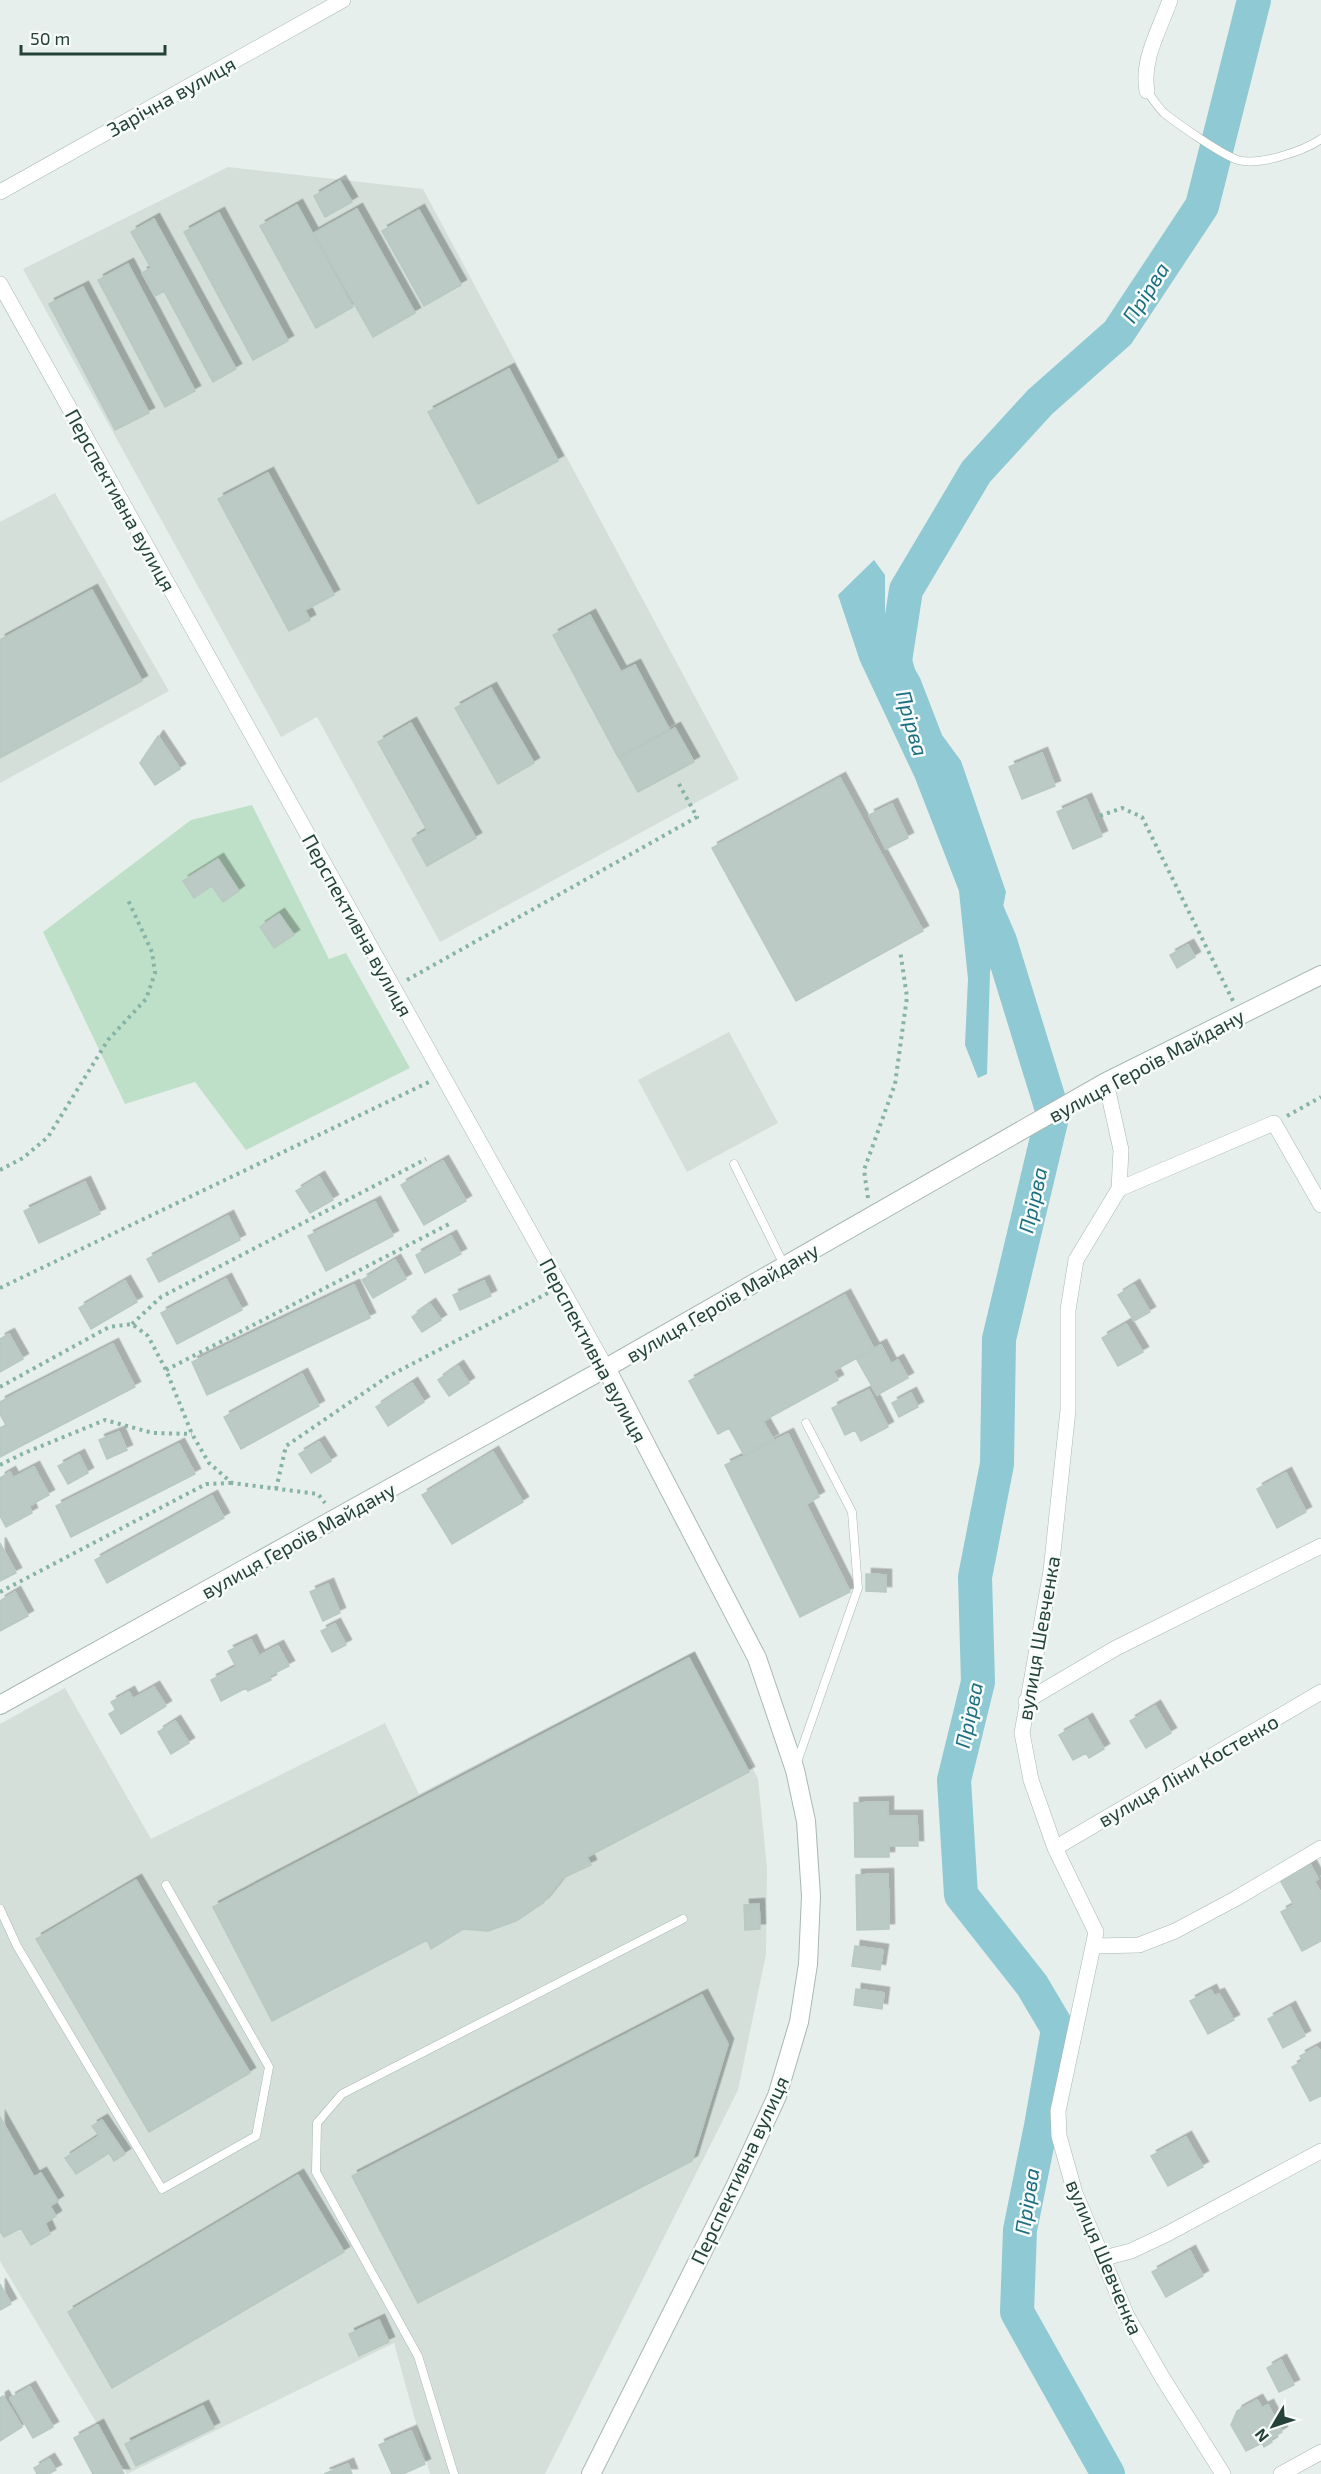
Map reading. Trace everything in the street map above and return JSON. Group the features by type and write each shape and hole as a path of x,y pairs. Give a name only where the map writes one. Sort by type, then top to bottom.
{"street":[{"name":"Зарічна вулиця","path":"0,192 343,0"},
{"path":"1147,91 1144,76 1147,62 1170,0"},
{"name":"Перспективна вулиця","path":"0,284 606,1368 757,1658 795,1770 806,1821 811,1896 808,1964 799,2022 777,2096 735,2187 591,2474"},
{"name":"вулиця Героїв Майдану","path":"0,1705 606,1368 1106,1082 1321,975"},
{"name":"вулиця Шевченка","path":"1106,1082 1121,1150 1119,1189 1076,1260 1068,1310 1068,1410 1051,1571 1022,1733 1031,1780 1055,1848 1096,1932 1058,2111 1059,2136 1075,2193 1127,2316 1223,2474"},
{"path":"1119,1189 1274,1123 1321,1205"},
{"path":"1026,1701 1116,1648 1321,1546"},
{"name":"вулиця Ліни Костенко","path":"1055,1848 1321,1692"},
{"path":"1094,1946 1139,1945 1175,1931 1235,1899 1321,1848"},
{"path":"1104,2258 1131,2251 1167,2234 1321,2151"},
{"path":"1281,2474 1321,2452"}],"lane":[{"path":"1147,91 1163,112 1218,149 1239,160 1274,158 1308,148 1321,139"},
{"path":"734,1164 785,1266"},
{"path":"795,1770 858,1588 852,1512 806,1423"},
{"path":"0,1910 17,1946 162,2189 256,2136 268,2067 166,1885"},
{"path":"454,2474 418,2356 316,2172 317,2123 342,2094 683,1919"}],"path":[{"path":"393,988 698,817 679,784"},
{"path":"1100,816 1122,808 1143,817 1240,1015"},
{"path":"0,1170 23,1158 48,1137 108,1040 146,999 155,973 152,952 128,900"},
{"path":"872,1217 864,1170 895,1084 907,997 900,951"},
{"path":"0,1288 443,1076"},
{"path":"1274,1123 1321,1097"},
{"path":"0,1387 109,1327 132,1324 161,1297 426,1160"},
{"path":"166,1370 451,1223"},
{"path":"276,1489 286,1446 387,1377 560,1286"},
{"path":"132,1324 148,1336 166,1370 192,1434 209,1463 232,1483"},
{"path":"0,1465 105,1420 153,1433 192,1434"},
{"path":"0,1592 206,1484 232,1483 318,1494 337,1518"}],"shaded area":[{"path":"228,167 423,189 739,779 440,942 317,717 281,737 23,269"},
{"path":"55,493 169,691 0,783 0,522"},
{"path":"729,1032 778,1123 687,1172 638,1080"},
{"path":"695,1651 758,1779 767,1868 766,1954 738,2090 545,2474 430,2474 394,2343 127,2474 0,2261 0,1724 65,1688 151,1839 385,1723 419,1794"}],"green space":[{"path":"252,805 329,959 346,953 410,1068 246,1150 195,1082 125,1104 43,932 191,820"}],"water":[{"path":"874,560 885,575 885,617 920,678 942,735 961,761 1006,892 990,972 987,1074 978,1078 965,1045 968,979 959,891 915,778 860,661 838,595"}],"building":[{"path":"340,181 352,202 325,217 314,196"},
{"path":"297,205 353,307 316,328 260,226"},
{"path":"357,209 415,313 373,337 314,233"},
{"path":"419,210 461,285 424,306 382,231"},
{"path":"219,213 288,341 253,360 184,232"},
{"path":"154,219 236,369 213,382 164,291 155,296 142,273 151,268 131,232"},
{"path":"128,264 195,391 165,407 98,280"},
{"path":"83,287 149,413 115,430 49,304"},
{"path":"509,369 558,461 478,504 428,412"},
{"path":"268,473 334,595 305,610 310,620 289,631 218,499"},
{"path":"92,590 142,681 0,758 0,640"},
{"path":"590,615 621,672 635,665 669,729 618,757 553,635"},
{"path":"491,688 534,763 498,784 455,708"},
{"path":"411,723 476,838 427,866 412,839 427,830 378,742"},
{"path":"675,728 694,762 638,792 619,758"},
{"path":"158,736 180,769 155,785 140,763"},
{"path":"1042,753 1055,786 1022,799 1009,767"},
{"path":"840,778 923,931 796,1001 712,848"},
{"path":"1086,799 1102,836 1073,849 1057,812"},
{"path":"892,804 908,838 886,849 869,815"},
{"path":"218,859 239,891 223,902 212,886 194,898 183,881"},
{"path":"279,914 294,935 274,948 260,927"},
{"path":"1188,945 1195,957 1177,968 1170,955"},
{"path":"443,1161 466,1201 424,1225 401,1185"},
{"path":"319,1177 333,1200 310,1213 296,1191"},
{"path":"85,1182 100,1214 39,1243 24,1211"},
{"path":"375,1202 393,1236 326,1271 308,1236"},
{"path":"228,1216 240,1240 159,1282 147,1259"},
{"path":"451,1236 461,1254 425,1273 416,1255"},
{"path":"395,1260 406,1279 373,1298 362,1280"},
{"path":"226,1279 242,1310 177,1344 161,1313"},
{"path":"125,1281 137,1302 91,1329 79,1308"},
{"path":"484,1281 491,1296 460,1310 453,1295"},
{"path":"354,1285 370,1318 207,1395 192,1362"},
{"path":"1134,1285 1150,1312 1134,1321 1118,1295"},
{"path":"845,1295 874,1349 833,1371 838,1380 763,1421 773,1439 744,1455 729,1428 718,1434 689,1381"},
{"path":"430,1304 441,1320 422,1332 412,1317"},
{"path":"1126,1324 1143,1352 1118,1366 1102,1338"},
{"path":"9,1334 23,1359 0,1372 0,1339"},
{"path":"113,1344 135,1387 0,1457 0,1428 6,1425 0,1414 0,1402"},
{"path":"881,1345 891,1364 898,1360 908,1378 877,1395 856,1358"},
{"path":"458,1366 469,1383 449,1396 438,1380"},
{"path":"302,1374 319,1406 241,1449 224,1417"},
{"path":"412,1383 424,1402 388,1426 376,1407"},
{"path":"869,1390 888,1427 861,1441 855,1430 845,1435 832,1408"},
{"path":"911,1393 918,1407 899,1417 892,1403"},
{"path":"119,1432 127,1450 107,1459 99,1440"},
{"path":"788,1434 819,1497 806,1504 850,1592 800,1617 725,1465"},
{"path":"319,1442 331,1461 311,1473 299,1454"},
{"path":"179,1444 195,1474 71,1537 56,1506"},
{"path":"493,1452 523,1502 452,1544 422,1495"},
{"path":"79,1455 88,1473 68,1484 58,1466"},
{"path":"34,1467 49,1495 29,1506 32,1513 6,1527 0,1516 0,1478 10,1472 13,1478"},
{"path":"1286,1473 1306,1512 1277,1528 1257,1489"},
{"path":"212,1496 224,1518 107,1583 95,1560"},
{"path":"0,1543 16,1573 0,1581"},
{"path":"866,1574 886,1575 886,1592 866,1591"},
{"path":"328,1584 340,1613 323,1621 310,1592"},
{"path":"15,1592 28,1616 0,1631 0,1601"},
{"path":"335,1624 346,1645 332,1652 321,1631"},
{"path":"251,1640 259,1656 278,1646 289,1666 269,1676 271,1680 248,1691 246,1688 221,1701 211,1680 236,1667 228,1651"},
{"path":"689,1658 749,1772 587,1857 591,1865 563,1878 543,1903 516,1921 488,1931 463,1929 431,1949 427,1940 272,2021 213,1907"},
{"path":"154,1687 166,1706 121,1734 109,1714 116,1710 111,1702 129,1692 133,1699"},
{"path":"1155,1706 1171,1733 1146,1748 1130,1721"},
{"path":"1087,1719 1104,1749 1089,1758 1086,1753 1073,1760 1059,1735"},
{"path":"175,1721 189,1743 171,1754 158,1732"},
{"path":"888,1802 888,1816 917,1816 918,1846 889,1846 889,1857 855,1857 854,1803"},
{"path":"1310,1864 1318,1879 1314,1881 1321,1893 1321,1941 1302,1951 1281,1912 1294,1905 1280,1880"},
{"path":"888,1874 889,1929 857,1930 856,1875"},
{"path":"136,1880 250,2073 149,2132 36,1939"},
{"path":"759,1904 760,1929 745,1930 744,1905"},
{"path":"855,1946 883,1950 880,1970 852,1966"},
{"path":"856,1989 884,1993 882,2009 854,2005"},
{"path":"1211,1990 1214,1996 1219,1994 1234,2020 1208,2034 1190,2001"},
{"path":"702,1995 728,2044 692,2161 418,2303 352,2176"},
{"path":"1290,2007 1305,2036 1283,2048 1268,2019"},
{"path":"1317,2047 1321,2051 1321,2096 1310,2101 1292,2067 1303,2061 1300,2056"},
{"path":"0,2117 34,2177 41,2173 58,2201 50,2206 56,2216 45,2223 50,2234 31,2245 21,2228 4,2237 0,2231"},
{"path":"102,2120 125,2154 114,2161 109,2153 76,2174 65,2158 99,2136 92,2126"},
{"path":"1186,2137 1203,2167 1168,2186 1151,2156"},
{"path":"298,2175 344,2252 112,2388 68,2312"},
{"path":"1190,2251 1203,2276 1166,2297 1152,2272"},
{"path":"0,2284 11,2304 0,2310"},
{"path":"379,2320 389,2342 359,2356 349,2334"},
{"path":"1281,2360 1294,2385 1279,2392 1267,2368"},
{"path":"30,2387 53,2427 33,2438 10,2398"},
{"path":"3,2396 22,2427 0,2441 0,2398"},
{"path":"1257,2400 1262,2408 1268,2405 1282,2432 1270,2439 1272,2442 1264,2447 1262,2443 1246,2451 1231,2425 1237,2411"},
{"path":"203,2406 214,2428 136,2466 125,2444"},
{"path":"98,2425 124,2474 93,2474 74,2438"},
{"path":"411,2431 425,2464 403,2474 392,2474 379,2445"},
{"path":"49,2459 56,2470 48,2474 37,2474 34,2468"},
{"path":"348,2464 352,2474 324,2474"}],"waterway":[{"name":"Прірва","path":"902,686 895,661 906,590 976,472 1040,402 1118,333 1202,206 1254,0"},
{"name":"Прірва","path":"978,890 1000,941 1053,1113 999,1339 997,1464 975,1577 978,1682 954,1780 961,1895 1032,1985 1058,2029 1020,2230 1017,2312 1108,2474"}]}
